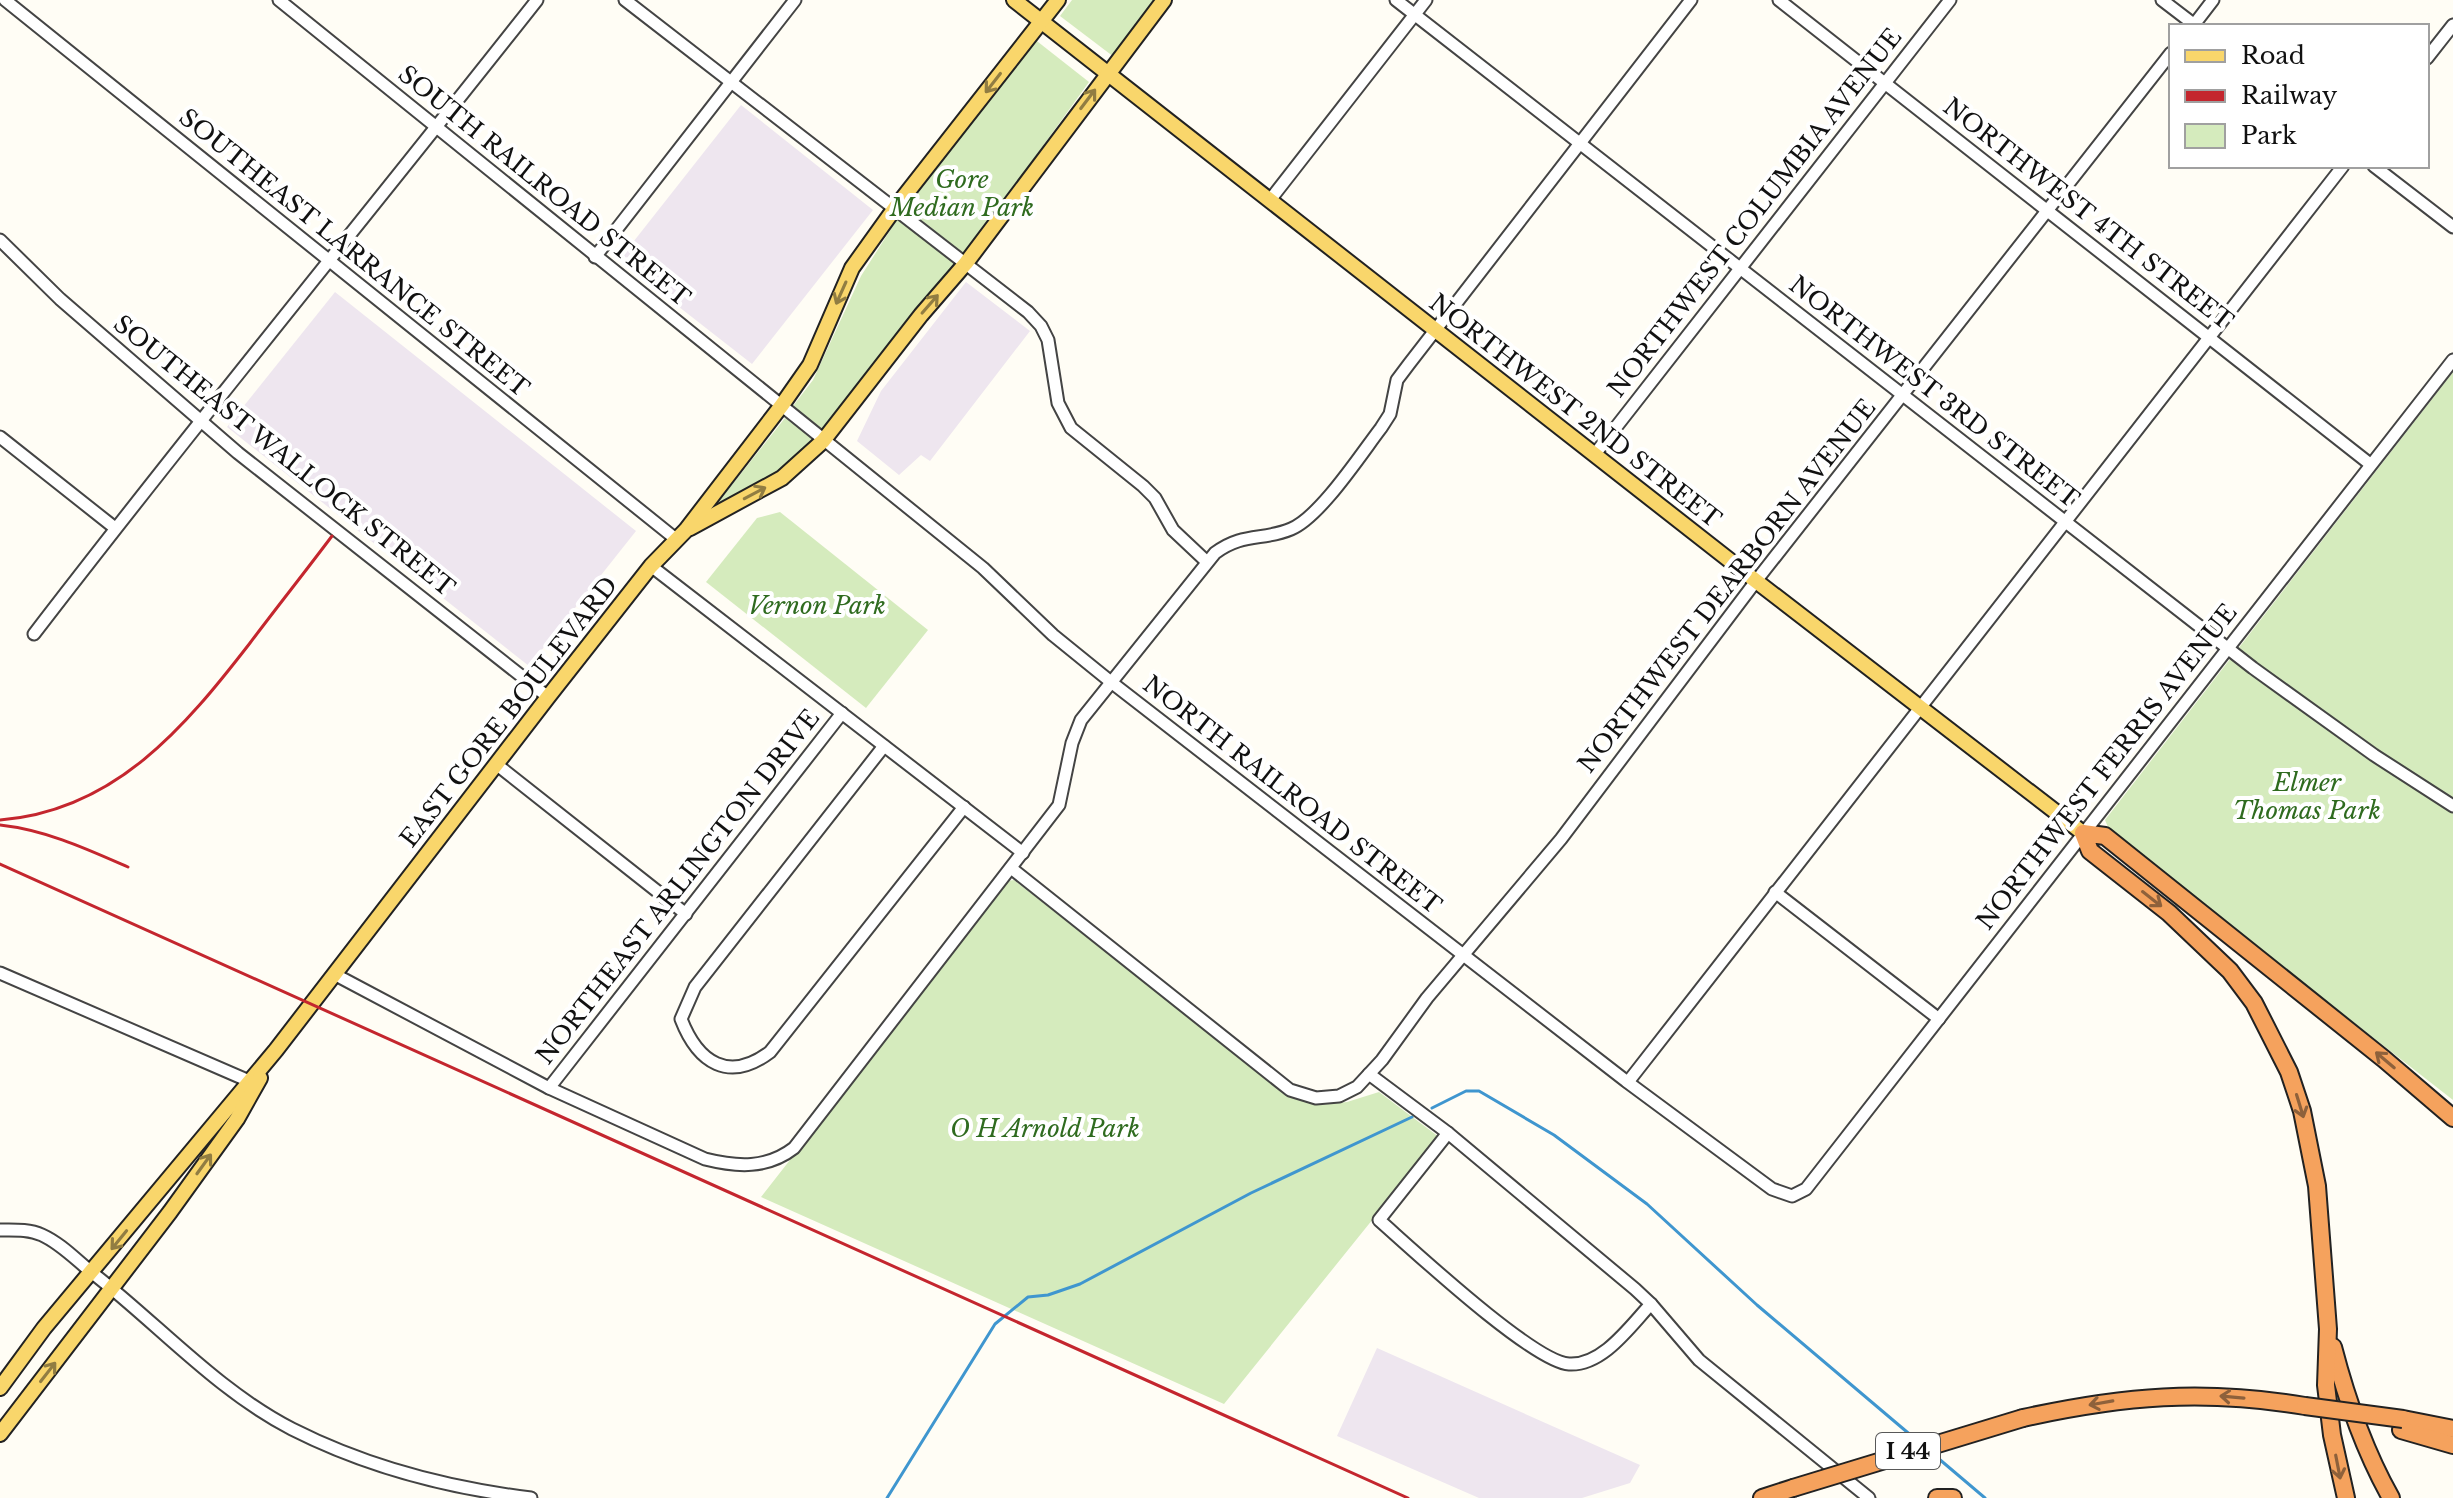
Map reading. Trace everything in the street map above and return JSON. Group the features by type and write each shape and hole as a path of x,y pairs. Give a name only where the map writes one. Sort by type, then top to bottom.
{"highway":[{"path":"2346,1498 2332,1435 2326,1385 2328,1329 2317,1186 2302,1111 2278,1046 2254,1003 2230,971 2201,940 2090,851 2083,833 2105,836 2384,1059 2450,1116"},
{"path":"2328,1329 2362,1442 2391,1498"},
{"name":"I 44","path":"1762,1498 2023,1418 2121,1399 2178,1395 2286,1403 2402,1424 2453,1445"},
{"path":"2402,1424 2453,1429"},
{"name":"I 44","path":"1937,1498 1953,1498"}],"main road":[{"name":"NORTHWEST 2ND STREET","path":"1014,0 2083,833"},
{"name":"EAST GORE BOULEVARD","path":"0,1388 44,1328 252,1083 548,697 651,566 681,535 782,405 810,365 852,268 895,208 1058,0"},
{"path":"681,535 782,478 823,441 921,315 966,263 1164,0"},
{"name":"EAST GORE BOULEVARD","path":"1,1432 113,1289 237,1119 252,1083"}],"street":[{"name":"SOUTH RAILROAD STREET","path":"279,0 782,405"},
{"path":"34,634 115,528 537,0"},
{"path":"625,0 1028,312 1041,326 1051,353 1058,403 1071,428 1143,486 1155,498 1173,530 1207,562"},
{"path":"595,257 795,0"},
{"name":"NORTHWEST 3RD STREET","path":"1396,0 2226,648 2374,755 2453,806"},
{"path":"1270,200 1426,0"},
{"path":"334,974 549,1088 705,1159 746,1166 781,1158 794,1148 1059,805 1072,743 1081,720 1207,562 1227,544 1294,528 1314,512 1381,428 1390,414 1397,380 1435,328 1691,0"},
{"name":"NORTHWEST 4TH STREET","path":"1779,0 2370,464"},
{"name":"NORTHWEST COLUMBIA AVENUE","path":"1595,454 1950,0"},
{"path":"2162,0 2193,24"},
{"path":"2195,24 2213,0"},
{"name":"SOUTHEAST LARRANCE STREET","path":"5,3 330,262 681,535"},
{"path":"2429,55 2453,25"},
{"name":"NORTHWEST DEARBORN AVENUE","path":"1011,868 1290,1090 1316,1098 1339,1096 1357,1087 1427,998 1561,839 1756,581 2169,56"},
{"path":"1628,1082 2341,168"},
{"path":"2377,168 2453,227"},
{"name":"SOUTHEAST WALLOCK STREET","path":"0,240 60,299 200,421 548,697"},
{"name":"NORTHWEST FERRIS AVENUE","path":"1792,1196 1806,1189 2453,360"},
{"name":"NORTH RAILROAD STREET","path":"782,405 983,568 1053,635 1111,682 1628,1082 1772,1189 1792,1196"},
{"path":"0,437 115,528"},
{"path":"651,566 1023,853"},
{"name":"NORTHEAST ARLINGTON DRIVE","path":"549,1088 842,713"},
{"path":"884,746 695,987 681,1019 690,1041 703,1056 729,1068 753,1065 770,1052 964,807"},
{"path":"496,764 686,914"},
{"path":"1775,892 1939,1019"},
{"path":"0,973 252,1083"},
{"path":"1369,1074 1448,1133 1651,1304 1699,1360 1869,1498"},
{"path":"1448,1133 1379,1220 1506,1328 1548,1358 1570,1364 1594,1358 1651,1304"},
{"path":"0,1230 27,1230 41,1234 113,1289 228,1388 291,1428 361,1459 413,1476 487,1493 531,1498"}],"shaded area":[{"path":"741,105 873,210 752,364 619,260"},
{"path":"966,282 1030,331 930,461 921,455 899,475 857,441 881,391"},
{"path":"335,292 636,531 529,666 227,427"},
{"path":"1377,1348 1640,1465 1630,1483 1582,1498 1479,1498 1337,1436"}],"green space":[{"path":"1072,0 1156,0 1114,57 1060,16"},
{"name":"Gore Median Park","path":"1033,38 1089,82 965,254 905,208"},
{"name":"Gore Median Park","path":"898,218 955,264 826,432 793,406 813,380 861,276"},
{"name":"Elmer Thomas Park","path":"2453,372 2453,1100 2110,832 2105,820"},
{"path":"785,418 817,441 781,472 720,503 719,501"},
{"name":"Vernon Park","path":"780,512 928,630 866,708 706,582 757,518"},
{"name":"O H Arnold Park","path":"1014,880 1284,1092 1319,1105 1347,1102 1379,1092 1439,1137 1224,1404 761,1197 1008,881"}],"waterway":[{"path":"1432,1108 1466,1091 1479,1091 1554,1135 1647,1204 1757,1305 1920,1443"},
{"path":"887,1498 995,1324 1028,1297 1048,1295 1080,1284 1251,1193 1412,1117"},
{"path":"1932,1453 1985,1498"}],"railway":[{"path":"0,820 41,813 78,800 144,760 200,705 332,536"},
{"path":"0,825 50,836 128,867"},
{"path":"0,864 1408,1498"}]}
